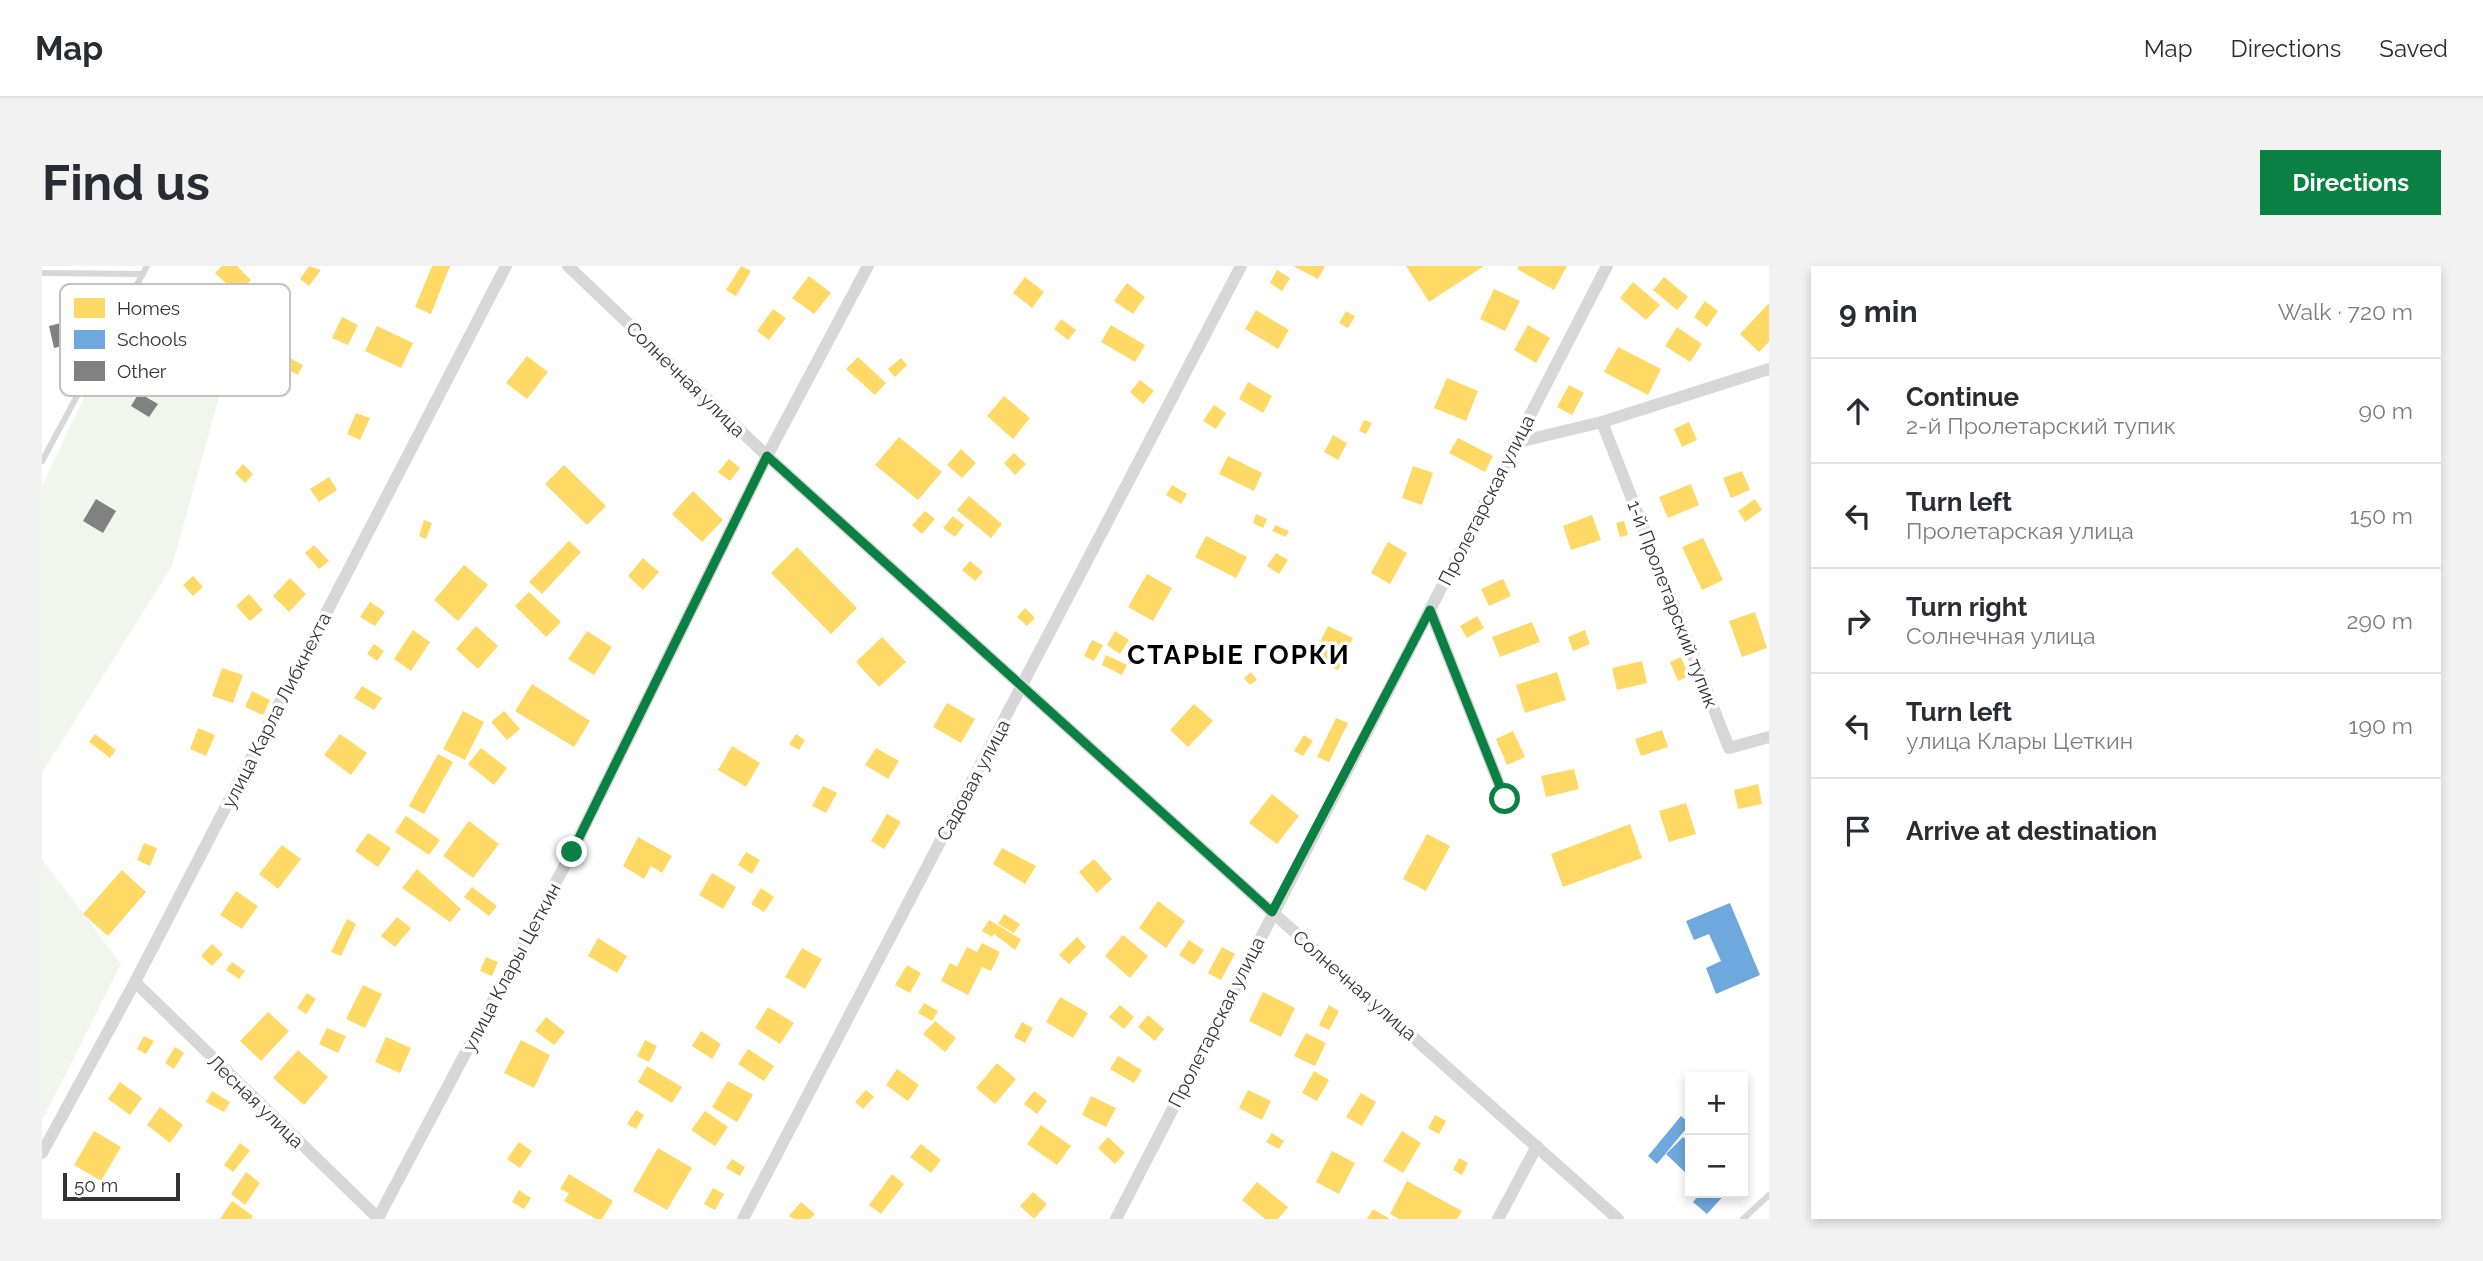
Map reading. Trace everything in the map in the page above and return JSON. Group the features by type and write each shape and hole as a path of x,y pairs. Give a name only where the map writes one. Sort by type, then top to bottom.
{"street":[{"name":"улица Карла Либкнехта","path":"42,1153 135,982 506,266"},
{"name":"Солнечная улица","path":"568,266 767,456 1272,912 1618,1219"},
{"name":"улица Клары Цеткин","path":"378,1218 572,852 767,456 868,266"},
{"name":"Садовая улица","path":"743,1219 1241,266"},
{"name":"Пролетарская улица","path":"1116,1219 1607,266"},
{"path":"1514,443 1602,422 1769,369"},
{"name":"1-й Пролетарский тупик","path":"1602,422 1729,748 1769,737"},
{"path":"1430,610 1505,799"},
{"name":"Лесная улица","path":"135,982 378,1218"},
{"path":"1498,1219 1537,1146"}],"lane":[{"path":"137,284 147,266"},
{"path":"42,273 142,274"},
{"path":"42,461 77,396"},
{"path":"1743,1219 1769,1195"}],"shaded area":[{"path":"85,396 219,396 172,566 42,773 42,486"},
{"path":"42,859 121,964 42,1121"}],"building: Homes":[{"path":"222,266 237,266 251,280 247,284 227,284 215,273"},
{"path":"309,266 321,270 309,286 300,279"},
{"path":"432,266 450,266 431,314 415,307"},
{"path":"741,266 751,271 736,296 726,290"},
{"path":"1293,266 1325,266 1318,279"},
{"path":"1406,266 1484,266 1429,302"},
{"path":"1519,266 1567,266 1554,290 1517,269"},
{"path":"1277,270 1290,278 1282,291 1270,283"},
{"path":"809,276 831,293 814,314 792,298"},
{"path":"1025,277 1044,292 1032,308 1013,293"},
{"path":"1664,277 1688,297 1677,310 1653,290"},
{"path":"1633,282 1660,305 1646,320 1620,298"},
{"path":"1127,283 1145,297 1133,314 1114,301"},
{"path":"1494,289 1520,301 1505,331 1480,319"},
{"path":"1705,301 1718,311 1707,327 1694,317"},
{"path":"1769,303 1769,342 1759,352 1740,334"},
{"path":"773,309 786,318 769,340 757,331"},
{"path":"1256,310 1289,330 1278,349 1245,329"},
{"path":"1346,311 1355,316 1348,328 1339,323"},
{"path":"342,317 358,325 348,345 332,338"},
{"path":"1061,319 1076,330 1068,340 1054,329"},
{"path":"1111,325 1145,345 1135,362 1101,342"},
{"path":"1528,325 1550,338 1536,363 1514,350"},
{"path":"377,326 413,343 401,368 365,351"},
{"path":"1677,327 1702,344 1690,362 1665,346"},
{"path":"1618,347 1661,369 1648,395 1604,372"},
{"path":"527,356 548,372 527,399 506,383"},
{"path":"858,357 886,383 875,395 846,369"},
{"path":"290,358 303,365 298,375 290,371"},
{"path":"901,358 907,365 895,377 888,369"},
{"path":"1447,378 1478,391 1466,421 1434,408"},
{"path":"1140,380 1154,391 1143,404 1130,392"},
{"path":"1248,382 1272,396 1263,413 1239,399"},
{"path":"1569,385 1584,393 1572,415 1557,407"},
{"path":"1004,396 1030,418 1013,439 987,416"},
{"path":"1214,405 1226,413 1216,429 1203,421"},
{"path":"356,413 370,418 360,440 347,434"},
{"path":"1364,420 1372,423 1366,434 1359,431"},
{"path":"1689,422 1697,440 1682,447 1674,429"},
{"path":"1333,435 1347,443 1338,460 1324,452"},
{"path":"899,437 942,472 918,500 875,465"},
{"path":"1458,438 1493,456 1485,472 1449,453"},
{"path":"961,449 976,463 962,478 947,465"},
{"path":"1014,453 1026,464 1015,475 1004,463"},
{"path":"1228,456 1262,473 1254,491 1219,474"},
{"path":"729,459 740,468 730,481 718,472"},
{"path":"243,464 253,474 245,483 235,473"},
{"path":"564,465 606,506 587,525 545,484"},
{"path":"1413,466 1433,473 1422,505 1402,498"},
{"path":"1742,471 1750,490 1731,498 1723,478"},
{"path":"329,477 337,490 319,502 310,489"},
{"path":"1691,484 1699,505 1668,518 1659,497"},
{"path":"1172,485 1187,494 1181,504 1166,495"},
{"path":"693,491 723,520 702,542 672,514"},
{"path":"969,496 1002,524 991,538 957,510"},
{"path":"1755,499 1762,510 1745,522 1738,511"},
{"path":"925,511 935,519 922,534 912,525"},
{"path":"1256,514 1267,519 1263,528 1253,523"},
{"path":"1592,515 1601,540 1571,550 1563,526"},
{"path":"953,516 964,525 955,537 943,528"},
{"path":"424,520 432,523 426,539 419,536"},
{"path":"1624,521 1628,535 1620,537 1616,523"},
{"path":"1275,525 1289,531 1286,537 1272,531"},
{"path":"1206,536 1247,557 1236,578 1195,557"},
{"path":"1703,538 1723,580 1702,590 1682,547"},
{"path":"569,541 581,552 542,594 529,582"},
{"path":"1388,542 1407,553 1390,584 1371,573"},
{"path":"314,545 329,561 319,569 305,553"},
{"path":"797,547 857,608 831,634 771,573"},
{"path":"1276,553 1288,560 1279,574 1267,566"},
{"path":"643,558 659,572 643,590 628,576"},
{"path":"970,561 983,572 975,581 962,570"},
{"path":"464,565 488,585 458,621 434,600"},
{"path":"1147,574 1172,588 1153,621 1128,607"},
{"path":"193,576 203,587 193,596 183,585"},
{"path":"290,578 306,594 289,612 273,596"},
{"path":"1503,579 1511,596 1489,606 1481,589"},
{"path":"529,592 561,622 546,637 515,606"},
{"path":"249,594 263,610 250,621 236,606"},
{"path":"370,602 385,612 375,626 360,617"},
{"path":"1025,608 1035,618 1027,626 1017,617"},
{"path":"1755,612 1767,648 1742,657 1729,621"},
{"path":"1477,616 1484,628 1467,638 1460,626"},
{"path":"1532,622 1540,642 1500,657 1492,637"},
{"path":"476,626 498,646 478,669 456,649"},
{"path":"1328,626 1353,638 1338,670 1312,658"},
{"path":"413,630 430,642 411,671 394,659"},
{"path":"1585,630 1590,644 1573,651 1568,637"},
{"path":"587,631 612,647 594,675 568,659"},
{"path":"1115,631 1129,640 1120,654 1107,645"},
{"path":"882,637 906,662 879,687 856,662"},
{"path":"1092,640 1103,645 1094,661 1084,656"},
{"path":"374,644 384,651 377,661 367,654"},
{"path":"1106,655 1127,665 1122,675 1102,665"},
{"path":"1681,657 1689,676 1678,681 1670,662"},
{"path":"1642,661 1647,683 1617,690 1612,668"},
{"path":"222,668 243,675 233,703 212,696"},
{"path":"1251,672 1257,680 1250,685 1244,678"},
{"path":"1557,672 1566,700 1525,713 1516,685"},
{"path":"532,684 590,721 574,747 515,711"},
{"path":"362,686 382,698 374,710 354,698"},
{"path":"252,691 270,700 263,715 245,707"},
{"path":"947,703 975,719 961,743 933,727"},
{"path":"1194,704 1213,721 1188,747 1170,730"},
{"path":"463,711 484,722 465,760 443,749"},
{"path":"504,711 520,729 507,740 491,722"},
{"path":"1336,718 1348,723 1329,762 1317,757"},
{"path":"198,728 215,735 206,756 190,749"},
{"path":"1662,730 1668,747 1641,756 1635,739"},
{"path":"1513,731 1525,757 1507,765 1496,739"},
{"path":"95,734 116,750 110,758 89,742"},
{"path":"340,734 367,753 351,775 324,755"},
{"path":"796,734 805,740 799,750 789,744"},
{"path":"1304,735 1313,741 1303,756 1294,751"},
{"path":"732,746 760,763 746,787 718,770"},
{"path":"481,748 507,768 494,785 468,764"},
{"path":"876,748 899,761 888,779 865,765"},
{"path":"438,754 453,762 424,814 409,806"},
{"path":"1574,769 1579,789 1546,797 1541,776"},
{"path":"1758,784 1762,804 1738,809 1734,790"},
{"path":"823,786 837,793 826,813 812,806"},
{"path":"1272,794 1299,816 1277,844 1249,823"},
{"path":"1686,803 1696,834 1669,842 1659,811"},
{"path":"887,814 901,822 884,849 871,841"},
{"path":"406,816 440,840 429,855 395,832"},
{"path":"469,821 499,844 473,878 443,856"},
{"path":"1630,824 1642,858 1563,887 1551,854"},
{"path":"368,833 391,848 378,867 355,851"},
{"path":"1427,834 1450,846 1426,891 1403,879"},
{"path":"638,837 672,856 662,873 651,866 644,879 623,866"},
{"path":"144,843 157,848 150,866 137,860"},
{"path":"282,845 301,859 278,889 259,874"},
{"path":"1002,848 1036,866 1025,884 993,864"},
{"path":"746,852 760,860 752,874 738,865"},
{"path":"1094,859 1112,879 1097,893 1079,872"},
{"path":"417,869 461,909 450,922 402,888"},
{"path":"122,870 146,892 108,936 83,914"},
{"path":"712,873 736,887 723,909 699,895"},
{"path":"472,887 497,906 489,916 464,897"},
{"path":"761,888 774,897 764,912 751,904"},
{"path":"236,891 258,906 242,929 220,915"},
{"path":"1158,901 1185,921 1166,948 1139,928"},
{"path":"1004,914 1020,924 1014,933 998,924"},
{"path":"397,917 411,928 395,947 381,936"},
{"path":"347,919 356,924 341,956 331,952"},
{"path":"989,920 1021,939 1015,950 994,934 992,937 982,931"},
{"path":"1123,935 1148,956 1130,978 1105,956"},
{"path":"1077,937 1086,947 1069,964 1059,955"},
{"path":"598,938 627,956 617,973 588,956"},
{"path":"1189,940 1204,950 1194,965 1179,955"},
{"path":"982,943 1000,952 991,971 982,967 968,995 941,981 950,963 957,967 967,947 977,952"},
{"path":"212,944 223,954 212,966 201,956"},
{"path":"1222,947 1235,954 1221,980 1208,973"},
{"path":"802,948 822,959 805,989 785,977"},
{"path":"486,957 498,962 492,976 480,971"},
{"path":"232,962 245,971 239,979 226,970"},
{"path":"907,965 921,973 910,993 895,985"},
{"path":"363,985 382,994 365,1028 346,1019"},
{"path":"1263,992 1295,1008 1281,1037 1249,1021"},
{"path":"307,993 316,999 306,1014 297,1008"},
{"path":"1060,997 1088,1013 1073,1038 1046,1022"},
{"path":"924,1003 938,1011 932,1021 918,1013"},
{"path":"1120,1005 1134,1017 1124,1029 1109,1017"},
{"path":"1329,1005 1339,1011 1329,1030 1319,1025"},
{"path":"768,1007 794,1023 780,1044 755,1028"},
{"path":"268,1012 289,1031 261,1061 240,1041"},
{"path":"1148,1015 1164,1029 1155,1041 1138,1027"},
{"path":"546,1017 565,1032 554,1045 535,1031"},
{"path":"935,1021 956,1038 945,1052 923,1034"},
{"path":"1022,1022 1033,1028 1025,1043 1014,1037"},
{"path":"327,1028 346,1036 338,1053 319,1044"},
{"path":"701,1031 721,1044 712,1059 692,1046"},
{"path":"1306,1033 1326,1043 1315,1066 1294,1056"},
{"path":"144,1036 154,1041 146,1054 137,1049"},
{"path":"386,1037 411,1048 400,1073 375,1062"},
{"path":"521,1040 550,1055 534,1088 504,1073"},
{"path":"645,1040 657,1046 649,1062 637,1056"},
{"path":"175,1047 184,1053 174,1069 165,1063"},
{"path":"748,1049 774,1066 764,1081 738,1064"},
{"path":"298,1050 328,1077 304,1105 273,1078"},
{"path":"1118,1056 1142,1070 1134,1083 1110,1069"},
{"path":"997,1063 1016,1079 995,1104 976,1088"},
{"path":"647,1066 682,1087 672,1103 638,1082"},
{"path":"897,1069 919,1085 908,1101 886,1085"},
{"path":"1314,1071 1329,1080 1317,1101 1302,1093"},
{"path":"728,1081 753,1095 737,1122 712,1107"},
{"path":"120,1082 142,1098 130,1115 108,1099"},
{"path":"866,1090 874,1097 863,1109 855,1102"},
{"path":"1248,1090 1271,1101 1262,1120 1239,1108"},
{"path":"212,1091 230,1102 224,1112 206,1102"},
{"path":"1034,1091 1047,1101 1037,1114 1024,1104"},
{"path":"1361,1093 1376,1102 1362,1126 1346,1117"},
{"path":"1091,1096 1116,1108 1106,1127 1082,1115"},
{"path":"160,1107 183,1125 170,1143 147,1125"},
{"path":"636,1110 644,1115 636,1129 627,1124"},
{"path":"705,1111 728,1127 715,1146 691,1130"},
{"path":"1435,1115 1446,1121 1439,1134 1428,1128"},
{"path":"1041,1125 1071,1146 1057,1165 1027,1144"},
{"path":"94,1131 121,1147 101,1181 74,1165"},
{"path":"1402,1131 1421,1143 1403,1173 1383,1161"},
{"path":"1272,1133 1284,1141 1279,1149 1266,1142"},
{"path":"1108,1137 1125,1153 1115,1164 1098,1148"},
{"path":"519,1142 532,1151 520,1168 507,1159"},
{"path":"240,1143 250,1151 233,1172 224,1165"},
{"path":"921,1144 941,1160 931,1173 910,1157"},
{"path":"658,1148 692,1168 667,1210 633,1191"},
{"path":"1332,1151 1355,1163 1339,1194 1316,1182"},
{"path":"1459,1158 1468,1163 1462,1175 1453,1170"},
{"path":"732,1159 745,1167 740,1176 726,1168"},
{"path":"246,1172 260,1183 245,1205 231,1194"},
{"path":"569,1174 613,1201 602,1219 596,1219 564,1201 569,1193 560,1189"},
{"path":"892,1174 904,1184 881,1214 869,1205"},
{"path":"1407,1181 1462,1211 1457,1219 1399,1219 1390,1214"},
{"path":"1257,1182 1288,1207 1278,1219 1265,1219 1242,1200"},
{"path":"713,1188 724,1194 715,1210 704,1204"},
{"path":"519,1190 531,1198 524,1209 512,1202"},
{"path":"1033,1192 1047,1204 1034,1219 1020,1206"},
{"path":"232,1201 253,1216 251,1219 220,1219"},
{"path":"801,1202 815,1214 810,1219 794,1219 789,1216"},
{"path":"1373,1209 1390,1219 1367,1219"}],"building: Schools":[{"path":"1730,903 1760,975 1716,994 1706,968 1721,961 1709,934 1694,940 1686,921"},
{"path":"1681,1116 1685,1120 1685,1130 1657,1164 1648,1156"},
{"path":"1683,1137 1685,1172 1666,1154"},
{"path":"1697,1198 1721,1198 1707,1214 1693,1202"}],"building: Other":[{"path":"60,323 60,347 54,348 49,326"},
{"path":"137,396 144,396 158,404 149,417 131,406"},
{"path":"96,499 116,511 103,533 83,521"}],"district":[{"name":"СТАРЫЕ ГОРКИ","path":"1239,655"}],"route":[{"path":"572,852 767,456 1272,912 1430,610 1505,799"}]}
